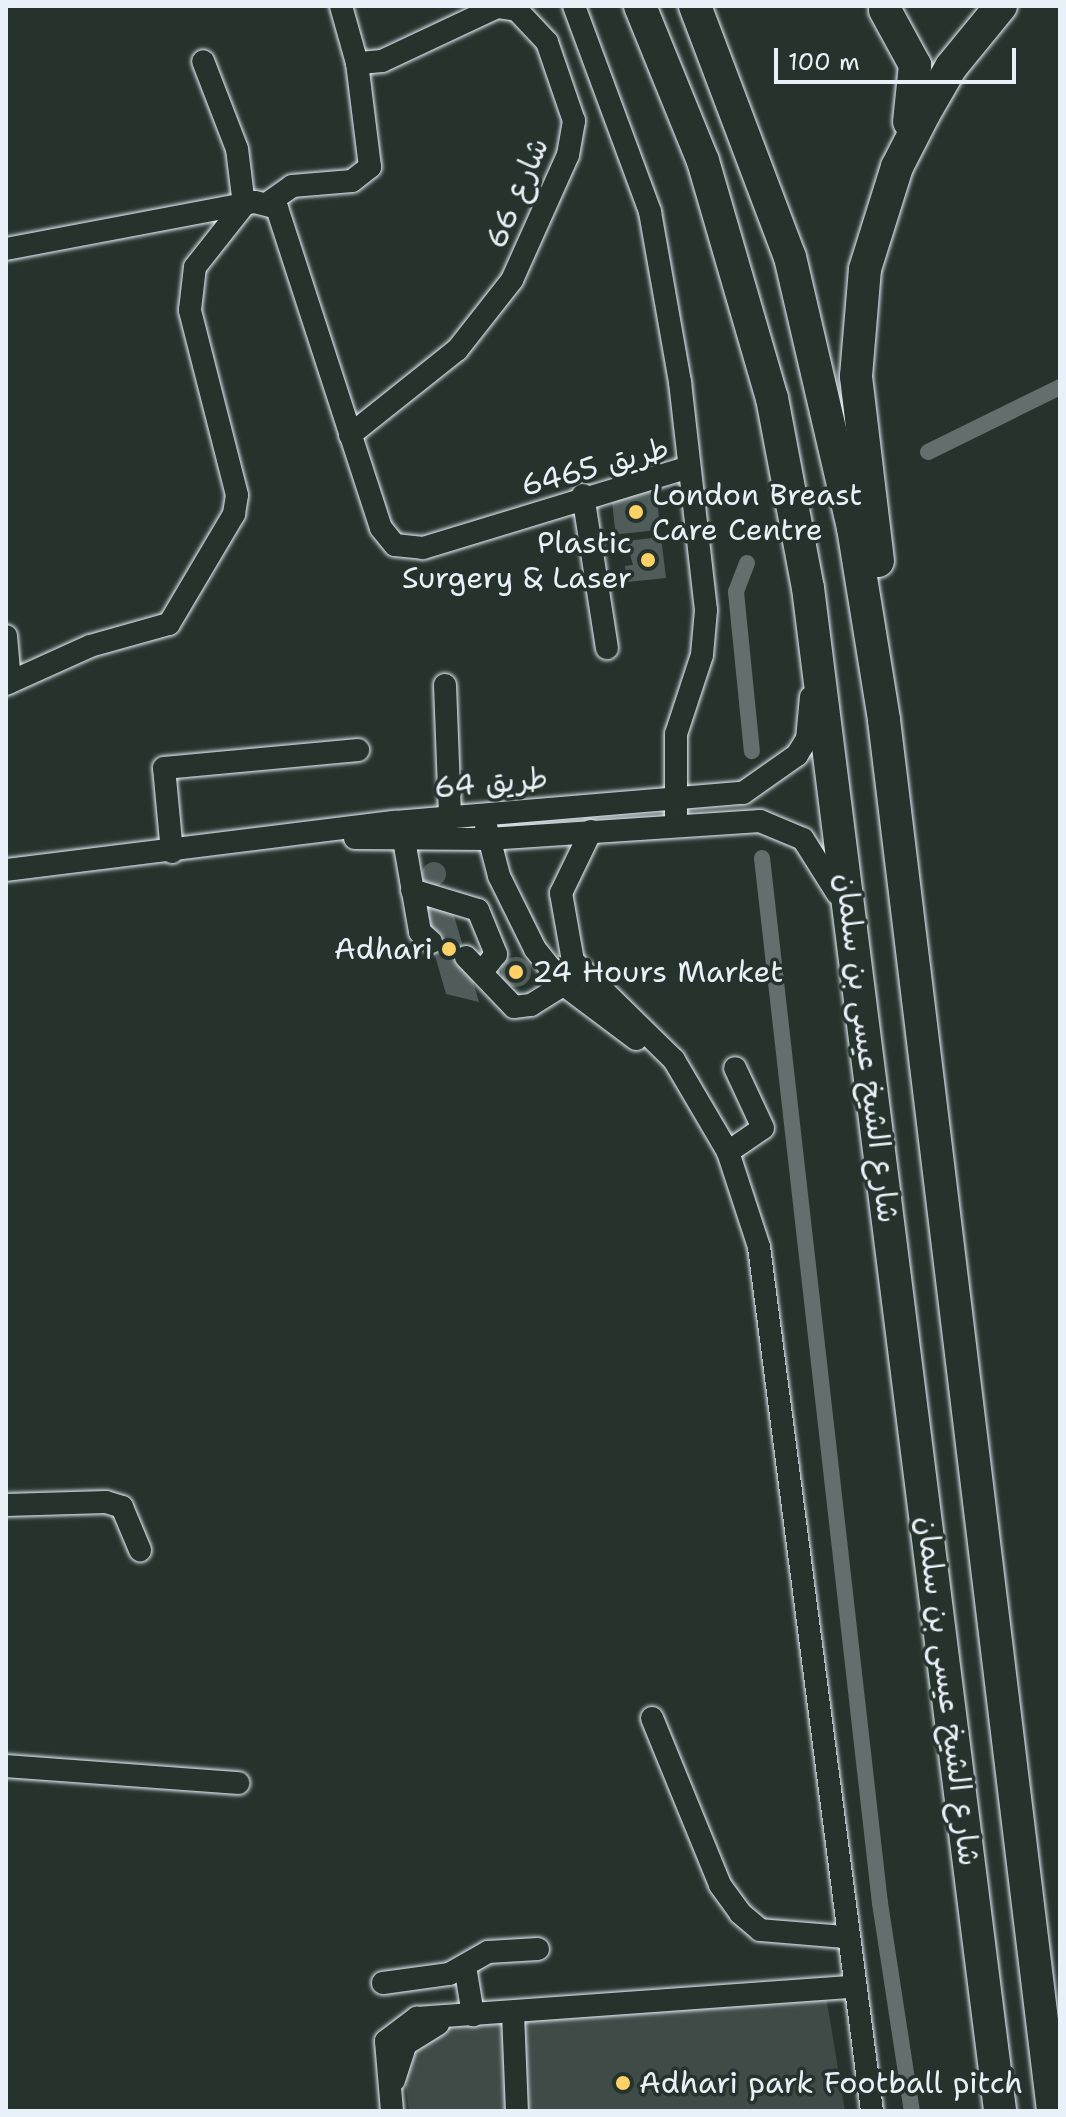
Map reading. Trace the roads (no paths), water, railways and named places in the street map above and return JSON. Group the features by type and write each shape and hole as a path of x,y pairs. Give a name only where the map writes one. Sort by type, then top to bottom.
{"highway":[{"name":"شارع الشيخ عيسى بن سلمان","path":"640,6 703,161 768,383 808,588 1000,2111"},
{"name":"شارع الشيخ عيسى بن سلمان","path":"695,6 752,147 809,329 853,528 884,720 1053,2111"},
{"path":"897,167 951,67 1001,6"},
{"path":"883,7 915,65 914,106 865,269 856,376 877,541 884,720"}],"street":[{"path":"6,249 268,203 292,186 352,181 370,167 357,63 341,6"},
{"path":"574,6 650,212 680,382 687,468"},
{"name":"شارع 66","path":"356,431 457,350 512,280 568,155 574,121 547,42 517,10 497,7 382,61 357,63"},
{"path":"6,636 8,683 90,646 169,624 234,514 237,495 193,337 190,299 195,267 244,205 237,149 203,61"},
{"name":"طريق 6465","path":"268,203 284,221 356,431 381,528 395,545 423,548 583,495 687,468 706,633 676,734 676,825"},
{"path":"583,495 607,648"},
{"name":"طريق 64","path":"6,870 314,837 450,816 674,801 764,784 807,739 808,588"},
{"path":"445,685 450,816"},
{"path":"172,852 164,768 358,750"},
{"path":"484,813 488,839 522,926 573,979 662,1046 728,1152 759,1247 852,1987 872,2111"},
{"name":"طريق 64","path":"314,837 488,839 760,821 803,839 832,875 855,950"},
{"path":"573,979 563,931 561,893 591,831"},
{"path":"404,840 420,932 431,942"},
{"path":"412,890 478,910 496,954 474,965 514,1007 573,979"},
{"path":"728,1152 763,1128 735,1068"},
{"path":"6,1505 106,1502 122,1507 140,1550"},
{"path":"652,1718 720,1885 740,1913 760,1930 846,1937"},
{"path":"6,1766 238,1783"},
{"path":"383,1983 465,1966 488,1952 538,1949"},
{"path":"463,2016 465,1966"},
{"path":"392,2106 384,2063 392,2033 417,2018 852,1987"},
{"path":"513,2013 517,2111"}],"waterway":[{"path":"928,452 1060,387"},
{"path":"747,563 736,592 752,751"},
{"path":"762,858 880,1903 912,2111"}],"tunnel":[{"path":"431,942 466,957"}],"place":[{"name":"London Breast Care Centre","path":"636,512"},
{"name":"Plastic Surgery & Laser","path":"648,560"},
{"name":"Adhari","path":"449,949"},
{"name":"24 Hours Market","path":"516,972"},
{"name":"Adhari park Football pitch","path":"623,2083"}]}
